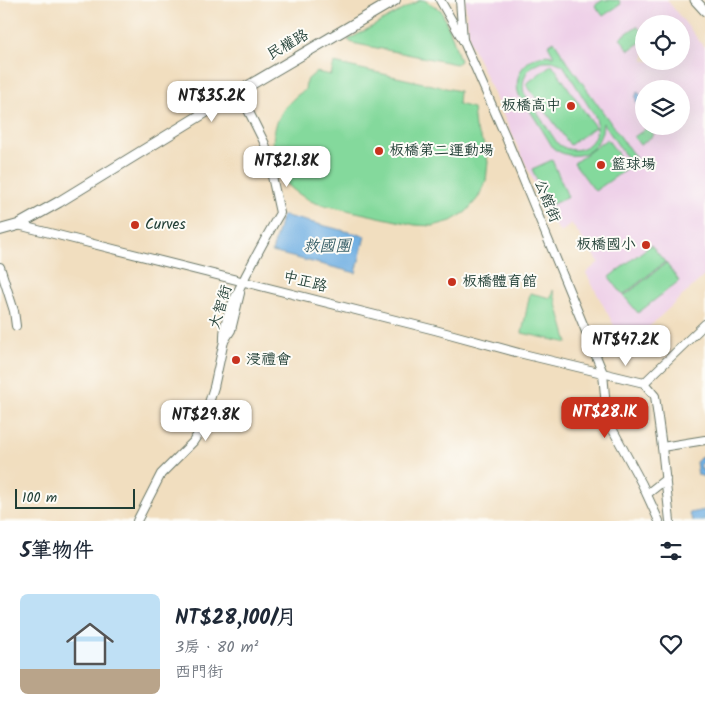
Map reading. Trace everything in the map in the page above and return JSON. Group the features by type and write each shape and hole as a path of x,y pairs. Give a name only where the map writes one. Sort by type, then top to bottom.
{"main road":[{"name":"民權路","path":"18,225 395,0"},
{"name":"中正路","path":"0,230 18,225"}],"street":[{"path":"440,0 464,42"},
{"path":"460,0 464,42"},
{"path":"695,0 705,11"},
{"name":"公館街","path":"464,42 505,135 602,373 607,419 647,494 659,521"},
{"name":"大智街","path":"137,521 161,474 193,442 200,431 214,387 224,341 231,330 243,282 267,234 280,213 265,144 239,92"},
{"name":"中正路","path":"18,225 519,353 644,383"},
{"path":"0,267 14,311 16,326"},
{"path":"0,276 7,290"},
{"path":"670,521 655,396 644,383 705,324"},
{"path":"662,447 705,440"},
{"path":"647,494 666,479"}],"shaded area":[{"name":"板橋高中","path":"465,0 667,0 679,15 635,15 635,70 690,70 690,29 705,48 705,275 626,348 586,273 599,262 571,223 561,233 551,220 470,42"}],"green space":[{"path":"420,0 424,0 441,10 460,61 456,64 352,43 348,40"},
{"path":"603,0 619,0 621,4 603,16 595,5"},
{"path":"635,27 635,46 629,50 620,38"},
{"path":"554,41 637,160 631,164 603,123 598,142 588,152 567,155 553,148 519,95 517,87 521,71 528,62 538,56 554,56 548,45","holes":["543,61 553,61 563,65 596,118 597,127 592,141 580,149 573,150 558,144 524,93 525,77 533,65"]},
{"name":"板橋第二運動場","path":"334,63 459,91 458,104 473,108 475,128 484,144 488,162 486,181 478,198 466,212 451,221 433,226 415,225 315,203 288,185 276,165 274,153 273,142 278,119 292,100 305,90 306,81 316,72 331,75"},
{"path":"552,64 595,127 570,145 526,84"},
{"path":"637,135 654,135 640,145 634,137"},
{"name":"籃球場","path":"607,139 628,168 595,191 574,163"},
{"path":"552,160 568,197 548,206 532,169"},
{"path":"651,245 665,262 623,295 609,277"},
{"path":"666,263 679,281 638,313 624,296"},
{"path":"553,290 568,343 522,333 530,293 551,298"}],"water":[{"name":"救國團","path":"282,215 365,236 356,273 272,252"},
{"path":"702,456 705,457 705,463 703,462 700,465 701,469 705,471 705,477 698,475 696,462"},
{"path":"705,510 705,521 693,521 689,513"}],"place":[{"name":"板橋高中","path":"571,106"},
{"name":"板橋第二運動場","path":"379,151"},
{"name":"籃球場","path":"601,165"},
{"name":"Curves","path":"135,225"},
{"name":"板橋國小","path":"646,245"},
{"name":"板橋體育館","path":"452,282"},
{"name":"浸禮會","path":"236,360"}]}
